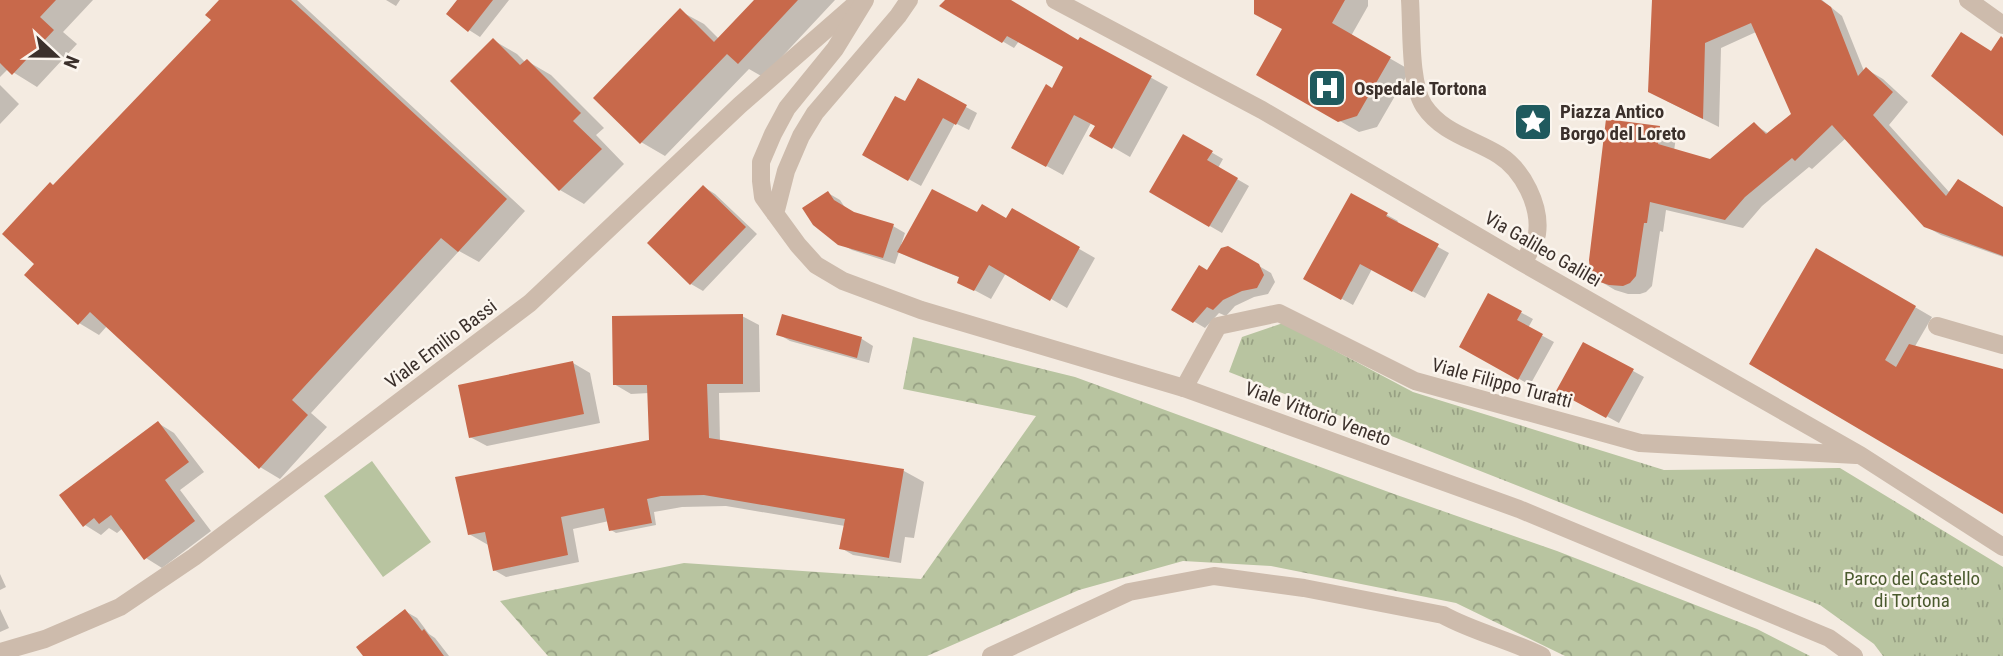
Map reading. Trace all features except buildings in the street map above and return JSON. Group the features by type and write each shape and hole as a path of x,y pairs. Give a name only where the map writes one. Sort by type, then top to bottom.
{"street":[{"name":"Viale Vittorio Veneto","path":"862,0 835,49 787,108 761,162 763,198 798,246 816,265 843,281 920,310 1184,388 1519,509 1829,638 1854,656"},
{"name":"Viale Emilio Bassi","path":"0,652 45,639 120,607 194,557 519,311 740,105 862,0"},
{"path":"775,214 786,171 801,136 815,113 909,0"},
{"name":"Via Galileo Galilei","path":"1055,0 1262,110 1860,455 2003,547"},
{"path":"1410,0 1414,74 1422,104 1440,124 1502,156 1527,187 1537,213 1537,236 1523,263"},
{"path":"1968,0 2003,25"},
{"name":"Viale Filippo Turatti","path":"1184,388 1218,326 1279,313 1415,381 1640,443 1860,455"},
{"path":"1937,326 2003,345"},
{"path":"991,656 1129,592 1214,576 1304,588 1443,615 1463,626 1542,656"}],"green space":[{"name":"Parco del Castello di Tortona","path":"1283,323 1413,392 1664,470 1840,468 2003,567 2003,656 1883,656 1874,644 1820,605 1229,372 1242,337"},
{"path":"913,337 1075,377 1557,551 1757,629 1810,656 1565,656 1456,603 1271,566 1183,561 1079,590 927,656 548,656 500,601 684,563 921,579 1036,416 903,389"},
{"path":"372,461 431,542 383,577 324,496"}],"place":[{"name":"Ospedale Tortona","path":"1327,88"},
{"name":"Piazza Antico Borgo del Loreto","path":"1533,122"}]}
